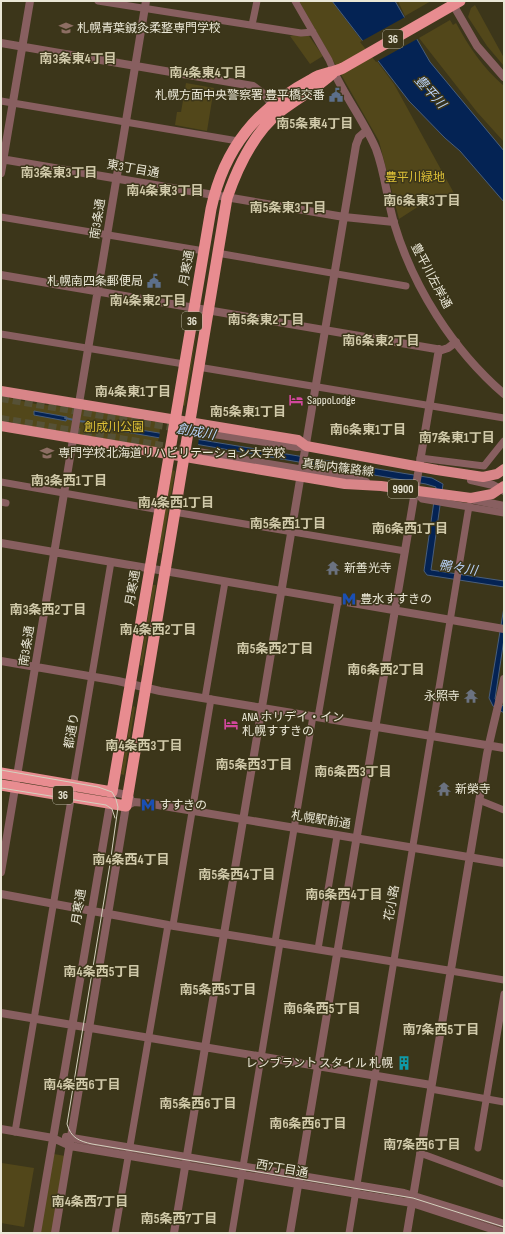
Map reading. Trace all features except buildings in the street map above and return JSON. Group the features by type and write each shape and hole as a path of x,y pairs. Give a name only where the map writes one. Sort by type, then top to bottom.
{"highway":[{"name":"月寒通","path":"129,801 145,687 207,310 228,198 240,165 263,128 279,112 319,86 337,71 452,4"},
{"name":"月寒通","path":"111,798 214,195 227,160 238,141 253,122 272,105 314,77 337,71"},
{"name":"札幌駅前通","path":"1,773 74,786 111,798"},
{"name":"札幌駅前通","path":"1,785 72,797 111,798 129,801"}],"main road":[{"name":"真駒内篠路線","path":"1,391 298,440 303,462 345,484 415,487 463,497 486,496 503,489"},
{"name":"真駒内篠路線","path":"1,426 183,457 419,466 437,470 487,476 497,474 504,469"}],"street":[{"path":"1,173 30,1"},
{"path":"98,1 146,5 301,33 313,32"},
{"path":"252,25 257,1"},
{"name":"豊平川左岸通","path":"295,1 337,71 377,152 394,222 402,247 415,277 456,342 479,370 504,394"},
{"path":"452,4 477,46 504,77"},
{"name":"南3条通","path":"1,872 146,5"},
{"path":"1,43 253,86 265,95 272,105"},
{"path":"1,101 238,141"},
{"path":"174,1233 356,145 359,137 366,131"},
{"name":"東3丁目通","path":"2,160 344,217 394,222"},
{"path":"1,217 204,251"},
{"path":"217,253 406,286"},
{"path":"1,275 438,349 445,349 456,342"},
{"path":"1,334 184,364"},
{"path":"290,1233 438,349"},
{"path":"198,367 504,418"},
{"path":"201,432 297,447 303,462"},
{"path":"419,466 484,466 504,442"},
{"path":"198,452 303,462"},
{"path":"437,470 459,478 490,484 503,489"},
{"path":"1,482 160,510"},
{"path":"415,487 422,499 504,512"},
{"path":"463,497 504,506"},
{"name":"花小路","path":"349,1233 469,506"},
{"path":"174,512 405,551"},
{"path":"1,543 502,628"},
{"name":"都通り","path":"15,1132 111,562"},
{"path":"115,1233 148,1038 192,811 225,582"},
{"path":"232,1233 261,1057 295,828 338,601"},
{"path":"1,661 316,717 504,748"},
{"path":"407,1233 488,745 498,712 504,679"},
{"name":"月寒通","path":"37,1233 111,798"},
{"path":"479,800 504,810"},
{"name":"月寒通","path":"55,1233 108,914 129,801"},
{"name":"札幌駅前通","path":"129,801 504,863"},
{"path":"318,949 337,836"},
{"path":"1,894 170,925 504,980"},
{"path":"478,1148 504,994"},
{"path":"1,1013 318,1066 504,1102"},
{"name":"西7丁目通","path":"1,1129 129,1151 185,1165 300,1175 356,1189 412,1199 504,1224"},
{"name":"西7丁目通","path":"129,1151 186,1156 298,1184 356,1189"},
{"path":"420,1153 504,1184"},
{"name":"西7丁目通","path":"412,1199 504,1232"}],"green space":[{"name":"豊平川緑地","path":"299,1 332,1 394,84 455,195 430,199 399,219 379,141"},
{"path":"398,1 431,1 405,16"},
{"path":"475,5 504,58 504,66 487,46 468,17 471,8"},
{"path":"450,20 453,25 456,23 477,57 489,72 504,86 504,142 477,112 419,38"},
{"path":"290,36 309,36 323,56 310,64"},
{"path":"186,83 214,88 207,131 175,125 177,112 181,112"},
{"path":"198,325 185,406 183,405"},
{"name":"創成川公園","path":"1,396 36,404 92,410 161,423 157,448 22,425 1,419"},
{"path":"172,470 175,471 161,553 158,553"},
{"path":"153,585 156,585 142,666 140,665"},
{"path":"133,706 135,707 124,775 121,774"},
{"path":"54,1154 65,1156 52,1233 40,1233"},
{"path":"2,1163 34,1168 24,1227 1,1223"}],"water":[{"name":"豊平川","path":"332,1 395,1 430,62 504,151 504,202 460,151 445,138 409,101"},
{"path":"34,411 67,417 66,421 34,415"},
{"path":"86,421 432,478 443,484 431,570 504,581 504,587 427,575 424,571 436,487 426,484 91,426 86,425"},
{"path":"504,607 504,639 495,699 504,707 504,713 493,706 489,698"}],"pier":[{"path":"407,16 419,38 376,62 360,42"},
{"path":"160,431 199,437 198,446 159,439"}],"waterway":[{"name":"創成川","path":"65,418 74,420"},
{"name":"創成川","path":"78,421 88,422"}],"tunnel":[{"path":"1,398 201,432"},
{"path":"1,419 198,452"}],"tram line":[{"path":"1,770 98,787 112,792 118,807 67,1124 73,1136 83,1142 92,1144 413,1198 504,1227"},
{"path":"1,788 106,805 112,809 115,818"}],"place":[{"name":"札幌青葉鍼灸柔整専門学校","path":"66,28"},
{"name":"札幌方面中央警察署 豊平橋交番","path":"336,95"},
{"name":"札幌南四条郵便局","path":"154,281"},
{"name":"SappoLodge","path":"296,400"},
{"name":"専門学校北海道リハビリテーション大学校","path":"47,453"},
{"name":"新善光寺","path":"333,568"},
{"name":"豊水すすきの","path":"349,599"},
{"name":"永照寺","path":"471,696"},
{"name":"ANA ホリデイ・イン 札幌すすきの","path":"231,724"},
{"name":"新榮寺","path":"444,789"},
{"name":"すすきの","path":"148,805"},
{"name":"レンブラント スタイル 札幌","path":"404,1063"}],"district":[{"name":"南3条東4丁目","path":"78,59"},
{"name":"南4条東4丁目","path":"208,73"},
{"name":"南5条東4丁目","path":"315,124"},
{"name":"南3条東3丁目","path":"59,173"},
{"name":"南4条東3丁目","path":"165,191"},
{"name":"南6条東3丁目","path":"422,201"},
{"name":"南5条東3丁目","path":"288,208"},
{"name":"南4条東2丁目","path":"148,301"},
{"name":"南5条東2丁目","path":"266,320"},
{"name":"南6条東2丁目","path":"381,341"},
{"name":"南4条東1丁目","path":"133,392"},
{"name":"南5条東1丁目","path":"248,412"},
{"name":"南6条東1丁目","path":"368,430"},
{"name":"南7条東1丁目","path":"457,438"},
{"name":"南3条西1丁目","path":"69,481"},
{"name":"南4条西1丁目","path":"176,503"},
{"name":"南5条西1丁目","path":"288,524"},
{"name":"南6条西1丁目","path":"410,529"},
{"name":"南3条西2丁目","path":"48,610"},
{"name":"南4条西2丁目","path":"158,630"},
{"name":"南5条西2丁目","path":"275,649"},
{"name":"南6条西2丁目","path":"386,670"},
{"name":"南4条西3丁目","path":"144,746"},
{"name":"南5条西3丁目","path":"254,765"},
{"name":"南6条西3丁目","path":"353,772"},
{"name":"南4条西4丁目","path":"131,860"},
{"name":"南5条西4丁目","path":"237,875"},
{"name":"南6条西4丁目","path":"344,895"},
{"name":"南4条西5丁目","path":"102,972"},
{"name":"南5条西5丁目","path":"218,990"},
{"name":"南6条西5丁目","path":"322,1009"},
{"name":"南7条西5丁目","path":"441,1030"},
{"name":"南4条西6丁目","path":"82,1085"},
{"name":"南5条西6丁目","path":"198,1104"},
{"name":"南6条西6丁目","path":"308,1124"},
{"name":"南7条西6丁目","path":"422,1145"},
{"name":"南4条西7丁目","path":"90,1202"},
{"name":"南5条西7丁目","path":"179,1219"}],"water label":[{"name":"鴨々川","path":"458,568"}]}
